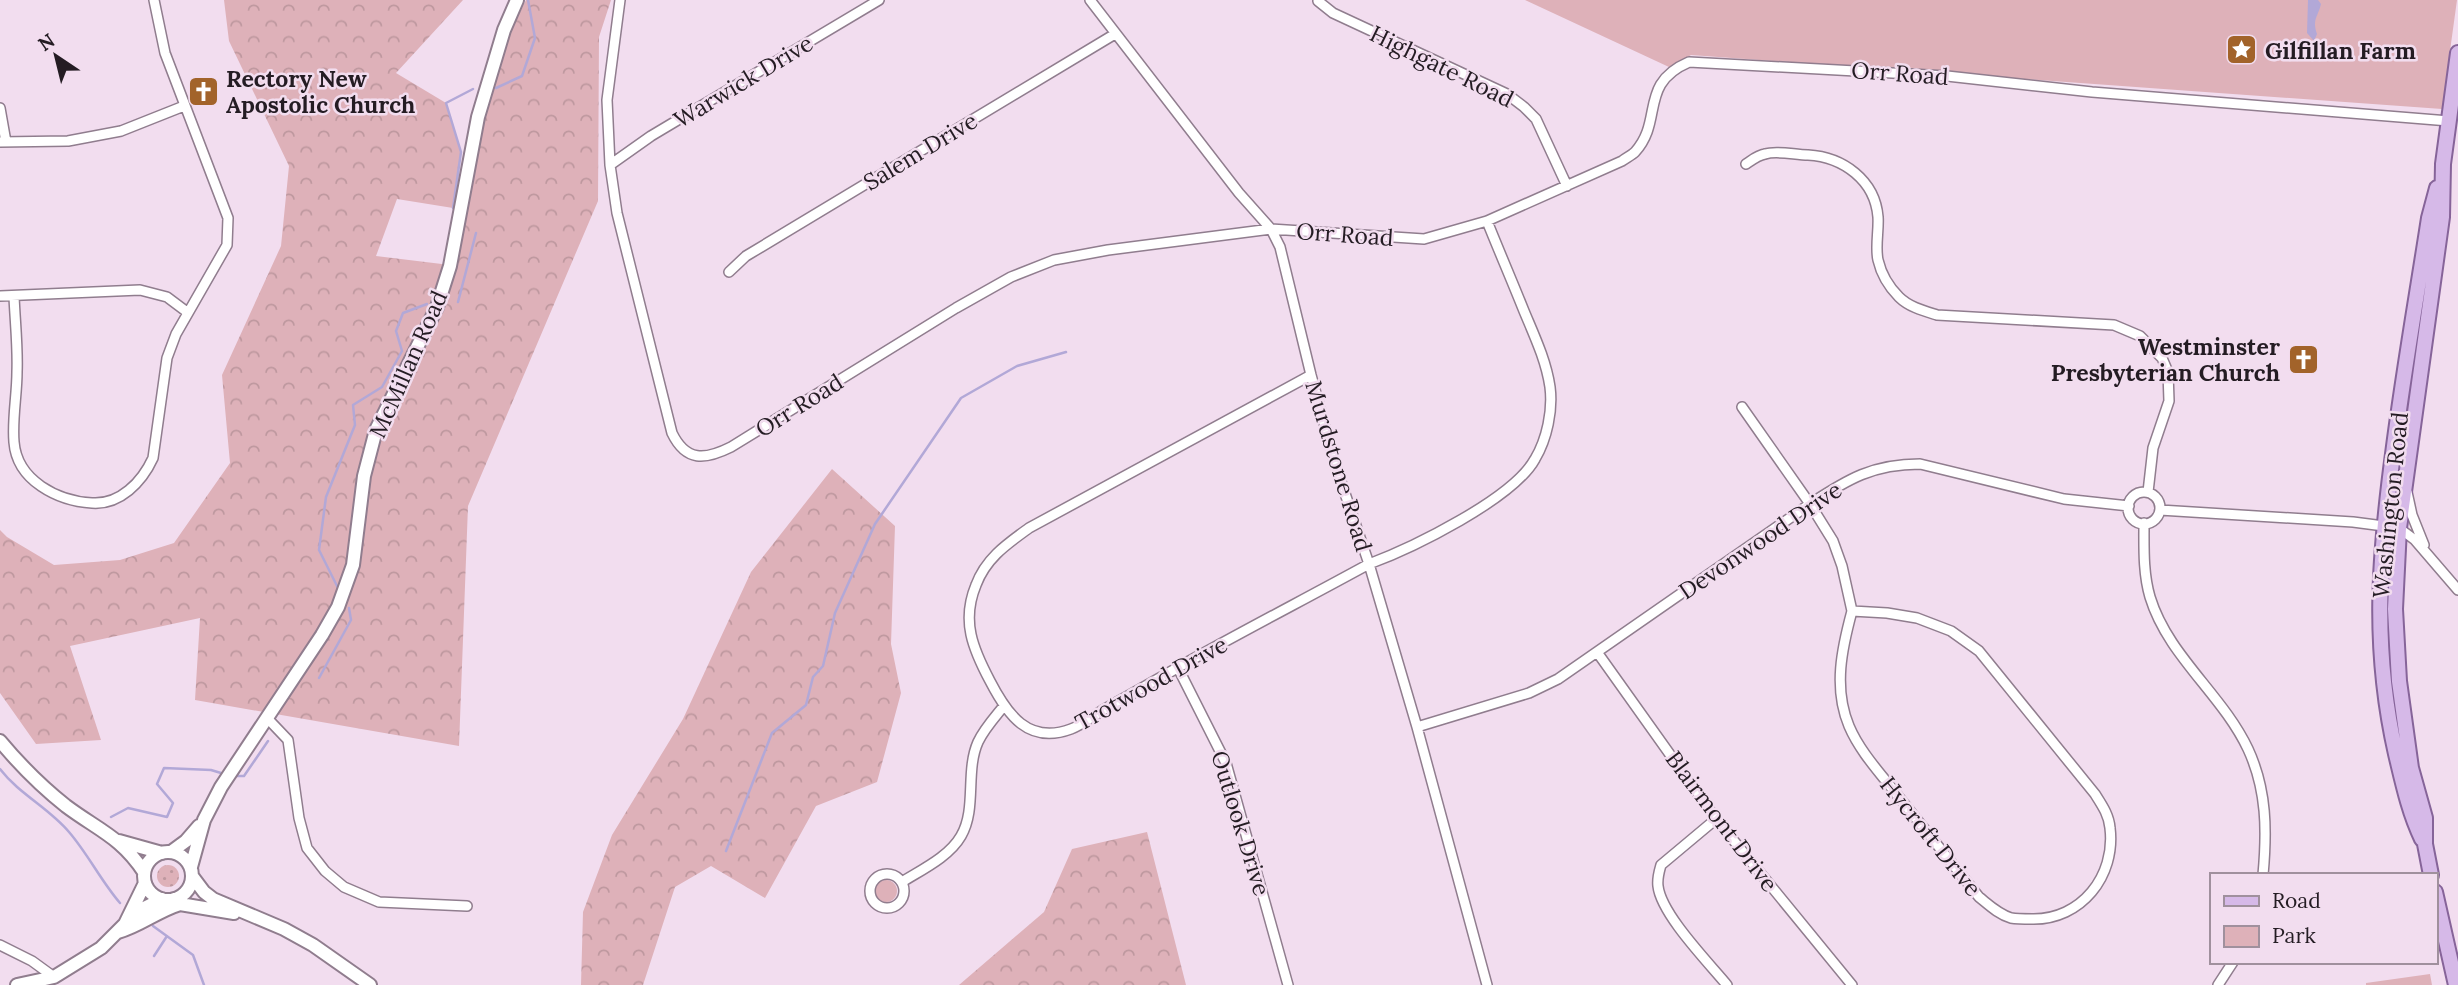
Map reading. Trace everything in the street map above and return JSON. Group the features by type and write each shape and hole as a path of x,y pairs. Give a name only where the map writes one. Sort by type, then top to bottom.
{"main road":[{"name":"Washington Road","path":"2425,844 2412,819 2389,722 2381,672 2379,584 2384,524 2427,231 2443,164 2458,53"},
{"name":"Washington Road","path":"2431,873 2425,844 2425,818 2410,761 2396,642 2396,576 2399,528 2442,217 2443,164"},
{"path":"2437,901 2456,985"}],"street":[{"path":"14,296 18,371 14,446 20,463 33,480 55,496 78,502 99,503 115,499 132,488 147,472 153,458 167,358 187,312 227,246 229,230 228,218 165,53 154,0"},
{"name":"McMillan Road","path":"191,872 204,820 221,787 338,607 353,565 363,476 376,430 436,307 447,276 478,117 504,30 517,0"},
{"name":"Orr Road","path":"620,0 607,100 610,165 617,213 672,433 684,451 704,456 731,447 1000,284 1054,260 1108,250 1271,229 1424,239 1487,221 1567,187 1635,152 1647,132 1660,84 1667,75 1689,62 1943,75 2103,93 2449,121"},
{"name":"Warwick Drive","path":"610,165 651,136 879,0"},
{"name":"Murdstone Road","path":"1090,0 1239,193 1271,229 1280,247 1336,467 1369,564 1417,727 1487,985"},
{"name":"Highgate Road","path":"1318,1 1334,13 1507,94 1536,119 1567,187"},
{"name":"Salem Drive","path":"729,272 746,256 1115,34"},
{"path":"0,108 3,142 68,141 121,131 184,106"},
{"path":"1746,163 1766,153 1814,156 1846,165 1857,174 1875,200 1878,215 1877,257 1882,272 1900,299 1916,308 1937,315 2113,325 2140,335 2162,358 2170,387 2169,401 2153,449 2148,492"},
{"name":"Trotwood Drive","path":"1311,375 1030,528 997,551 975,585 969,626 974,651 1003,707 1014,719 1032,730 1047,733 1071,729 1369,564 1392,555 1471,513 1509,488 1535,461 1548,428 1550,389 1542,353 1487,221"},
{"path":"0,296 140,290 167,297 187,312"},
{"name":"Hycroft Drive","path":"1742,407 1810,504 1833,541 1842,566 1852,611 1842,647 1841,697 1848,725 1864,754 1979,897 1994,910 2012,918 2038,919 2068,912 2083,902 2098,885 2108,862 2111,844 2107,814 2095,794 1979,651 1951,631 1917,618 1887,612 1852,611"},
{"name":"Devonwood Drive","path":"1417,727 1529,693 1558,679 1810,504 1867,471 1896,464 1920,464 2064,499 2129,506"},
{"path":"2405,483 2412,515 2428,557"},
{"path":"2148,492 2156,497 2160,510 2156,518 2144,523 2134,520 2129,506 2134,496 2148,492"},
{"path":"2160,510 2384,524 2399,528 2415,540 2458,590"},
{"path":"2144,523 2145,570 2155,612 2172,643 2228,714 2248,751 2263,799 2267,831 2263,873"},
{"name":"Blairmont Drive","path":"1597,652 1716,818 1852,985"},
{"name":"Outlook Drive","path":"1178,668 1226,763 1288,985"},
{"path":"902,883 947,852 960,839 966,826 978,742 1003,707"},
{"path":"267,718 288,740 299,818 307,848 325,871 344,887 379,902 467,906"},
{"path":"0,741 24,769 57,798 119,841 134,857 154,896 248,915"},
{"path":"1716,818 1661,865 1657,876 1658,888 1673,918 1727,985"},
{"name":"McMillan Road","path":"166,852 186,841 204,820"},
{"path":"119,841 183,857 204,892 213,899 284,929 313,945 370,985"},
{"path":"121,928 150,860 166,852"},
{"path":"121,928 132,928 187,891 191,872"},
{"path":"17,985 54,977 102,948 144,908 172,901"},
{"path":"0,945 32,961 54,977"},
{"path":"2218,985 2232,964"}],"green space":[{"path":"224,0 463,0 396,73 446,103 461,152 453,208 397,199 376,256 450,265 494,64 526,0 611,0 599,37 598,201 468,506 459,746 195,700 200,618 70,646 101,740 36,744 0,693 0,530 54,565 120,560 174,543 230,463 222,375 281,246 289,166 229,41"},
{"path":"1525,0 2457,0 2442,109 1691,55 1669,67"},
{"path":"832,469 895,526 891,644 901,693 877,782 816,806 765,898 711,866 675,887 643,985 581,985 583,912 612,835 683,719 751,572"},
{"path":"1147,832 1186,985 959,985 1044,912 1072,849"},
{"path":"164,865 172,865 179,872 179,880 172,887 164,887 157,880 157,872"},
{"path":"886,880 894,883 897,891 894,899 886,902 878,899 875,891 878,883"},
{"path":"2430,974 2432,985 2366,985 2366,983"}],"shaded area":[{"path":"2308,0 2318,0 2321,4 2315,21 2317,34 2314,41 2307,33"}],"waterway":[{"path":"496,88 522,76 535,38 528,0"},
{"path":"453,208 461,152 446,103 473,89"},
{"path":"458,302 476,233"},
{"path":"339,590 319,550 326,497 355,425 353,405 382,387 402,351 396,331 403,313 427,304"},
{"path":"726,851 772,733 806,705 813,677 823,666 835,613 875,524 961,398 1017,366 1066,352"},
{"path":"319,678 351,620 349,608"},
{"path":"237,776 244,776 268,741"},
{"path":"111,817 128,808 167,817 173,803 157,784 164,768 211,770 221,773"},
{"path":"0,769 69,832 120,903"},
{"path":"153,926 193,955 204,985"},
{"path":"154,956 167,936"}],"place":[{"name":"Gilfillan Farm","path":"2242,50"},
{"name":"Rectory New Apostolic Church","path":"203,91"},
{"name":"Westminster Presbyterian Church","path":"2303,359"}]}
